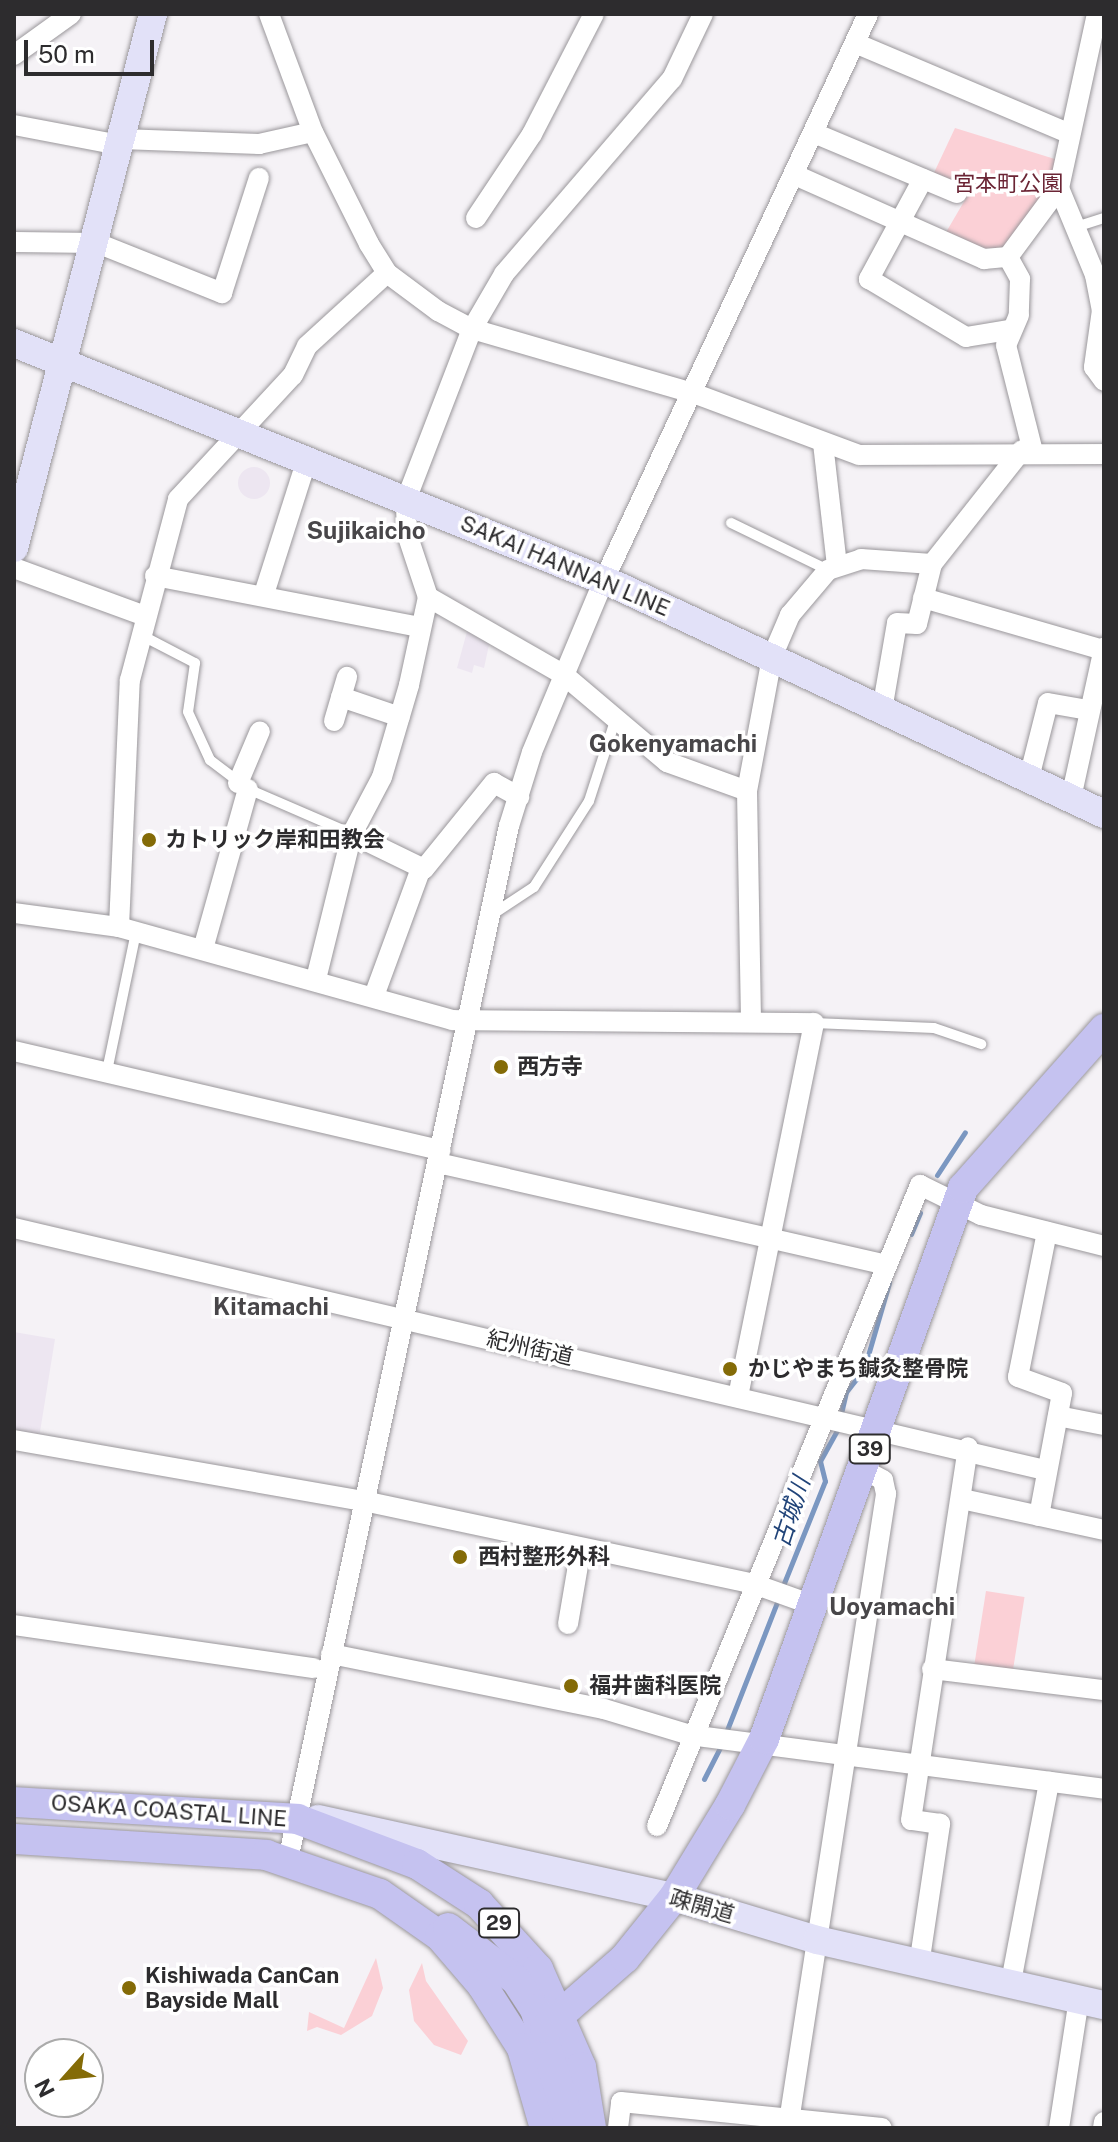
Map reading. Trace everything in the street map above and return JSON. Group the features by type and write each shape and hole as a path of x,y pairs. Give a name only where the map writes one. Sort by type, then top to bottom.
{"main road":[{"path":"14,548 67,364 153,14"},
{"name":"SAKAI HANNAN LINE","path":"14,343 604,580 1104,814"},
{"name":"39","path":"554,2021 625,1958 674,1897 764,1739 780,1594 862,1469 845,1419 974,1169 1104,1029"},
{"name":"OSAKA COASTAL LINE","path":"14,1802 297,1819 452,1884 514,1937 554,2021 591,2128"},
{"name":"疎開道","path":"297,1819 331,1819 674,1897 817,1940 1010,1987 1092,2002"},
{"name":"OSAKA COASTAL LINE","path":"14,1839 167,1844 288,1860 349,1880 413,1913 464,1959 508,2025 545,2128"},
{"path":"413,1913 482,1948 554,2021 571,2128"}],"street":[{"path":"14,55 71,14"},
{"path":"269,14 313,132 387,273 472,329 693,393 859,455 1028,451 1104,454"},
{"path":"476,218 532,134 594,14"},
{"path":"316,979 352,834 382,777 400,717 428,597 407,534 406,500 472,329 504,274 672,79 703,14"},
{"path":"288,1860 403,1319 519,797 564,675 604,580 868,14"},
{"path":"795,175 984,259 1008,257 1059,188 1066,132 1097,14"},
{"path":"855,43 1066,132"},
{"path":"14,125 121,142 259,144 313,132"},
{"path":"814,133 957,193"},
{"path":"14,242 97,243 222,293 259,178"},
{"path":"923,179 902,223 869,279 966,337 1009,330"},
{"path":"1059,188 1079,226 1102,310 1094,367 1104,381"},
{"path":"1008,257 1020,279 1019,315 1009,330 1006,345 1028,451"},
{"path":"128,929 130,680 155,576 178,499 293,375 307,346 387,273"},
{"path":"823,443 832,568"},
{"path":"882,710 897,623 917,624 932,564 1028,451"},
{"path":"264,594 306,462"},
{"path":"751,1020 747,791 772,657 790,615 832,568 861,559 932,564"},
{"path":"14,568 143,625"},
{"path":"155,576 264,594 420,627"},
{"path":"428,597 564,675 667,762 747,791"},
{"path":"923,598 1104,649 1086,710 1071,798"},
{"path":"334,721 344,687 400,717"},
{"path":"1029,778 1048,703 1086,710"},
{"path":"203,949 243,786 260,731"},
{"path":"374,996 421,868 494,783 519,797"},
{"path":"352,834 421,868"},
{"path":"14,913 128,929 470,1022 751,1020 814,1023 775,1235 738,1397"},
{"path":"14,1051 107,1071 884,1264"},
{"path":"657,1826 690,1735 780,1594 845,1419 884,1264 920,1185 956,1204 1104,1246"},
{"name":"紀州街道","path":"14,1228 738,1397 968,1447 1045,1470"},
{"path":"1039,1516 1045,1470 1062,1393 1018,1377 1047,1232"},
{"path":"1058,1416 1104,1425"},
{"path":"14,1440 364,1501 780,1594"},
{"path":"919,1965 940,1824 911,1820 968,1447"},
{"path":"788,2125 886,1494 883,1480 862,1469"},
{"path":"962,1499 1104,1530"},
{"path":"568,1624 581,1548"},
{"path":"14,1625 314,1668"},
{"path":"331,1654 604,1709 690,1735 764,1739 846,1758 917,1769 1104,1789"},
{"path":"932,1669 1104,1690"},
{"path":"1010,1987 1049,1782"},
{"path":"1059,2128 1092,2002"},
{"path":"618,2128 621,2102 788,2125 882,2128"},
{"path":"1103,2128 1104,2122"}],"lane":[{"path":"1079,226 1104,218"},
{"path":"731,523 832,568"},
{"path":"143,625 190,655 196,669 188,712 210,760 243,786 352,834"},
{"path":"493,914 534,887 589,801 615,721"},
{"path":"107,1071 128,929"},
{"path":"814,1023 934,1028 981,1044"}],"shaded area":[{"path":"254,467 265,472 270,483 265,494 254,499 243,494 238,483 243,472"},
{"path":"468,628 491,636 484,668 474,665 472,673 457,668"},
{"path":"14,1332 55,1339 39,1438 14,1434"}],"green space":[{"name":"宮本町公園","path":"955,128 1058,160 1053,188 1004,253 989,254 945,234 969,193 932,177"},
{"path":"986,1591 1025,1597 1012,1677 973,1671"},
{"path":"376,1958 383,1988 372,2016 341,2035 317,2027 307,2031 309,2012 344,2028"},
{"path":"422,1963 426,1981 468,2041 461,2055 434,2045 414,2021 409,1990"}],"waterway":[{"name":"古城川","path":"937,1175 965,1132"},
{"name":"古城川","path":"911,1234 920,1213"},
{"name":"古城川","path":"840,1418 846,1392 864,1369 889,1283"},
{"name":"古城川","path":"782,1588 825,1481 820,1461 838,1428"},
{"name":"古城川","path":"725,1735 779,1597"},
{"name":"古城川","path":"704,1779 721,1745"}],"place":[{"name":"カトリック岸和田教会","path":"149,840"},
{"name":"西方寺","path":"501,1067"},
{"name":"かじやまち鍼灸整骨院","path":"730,1369"},
{"name":"西村整形外科","path":"460,1557"},
{"name":"福井歯科医院","path":"571,1686"},
{"name":"Kishiwada CanCan Bayside Mall","path":"129,1988"}],"district":[{"name":"Sujikaicho","path":"366,531"},
{"name":"Gokenyamachi","path":"673,744"},
{"name":"Kitamachi","path":"271,1307"},
{"name":"Uoyamachi","path":"892,1607"}]}
